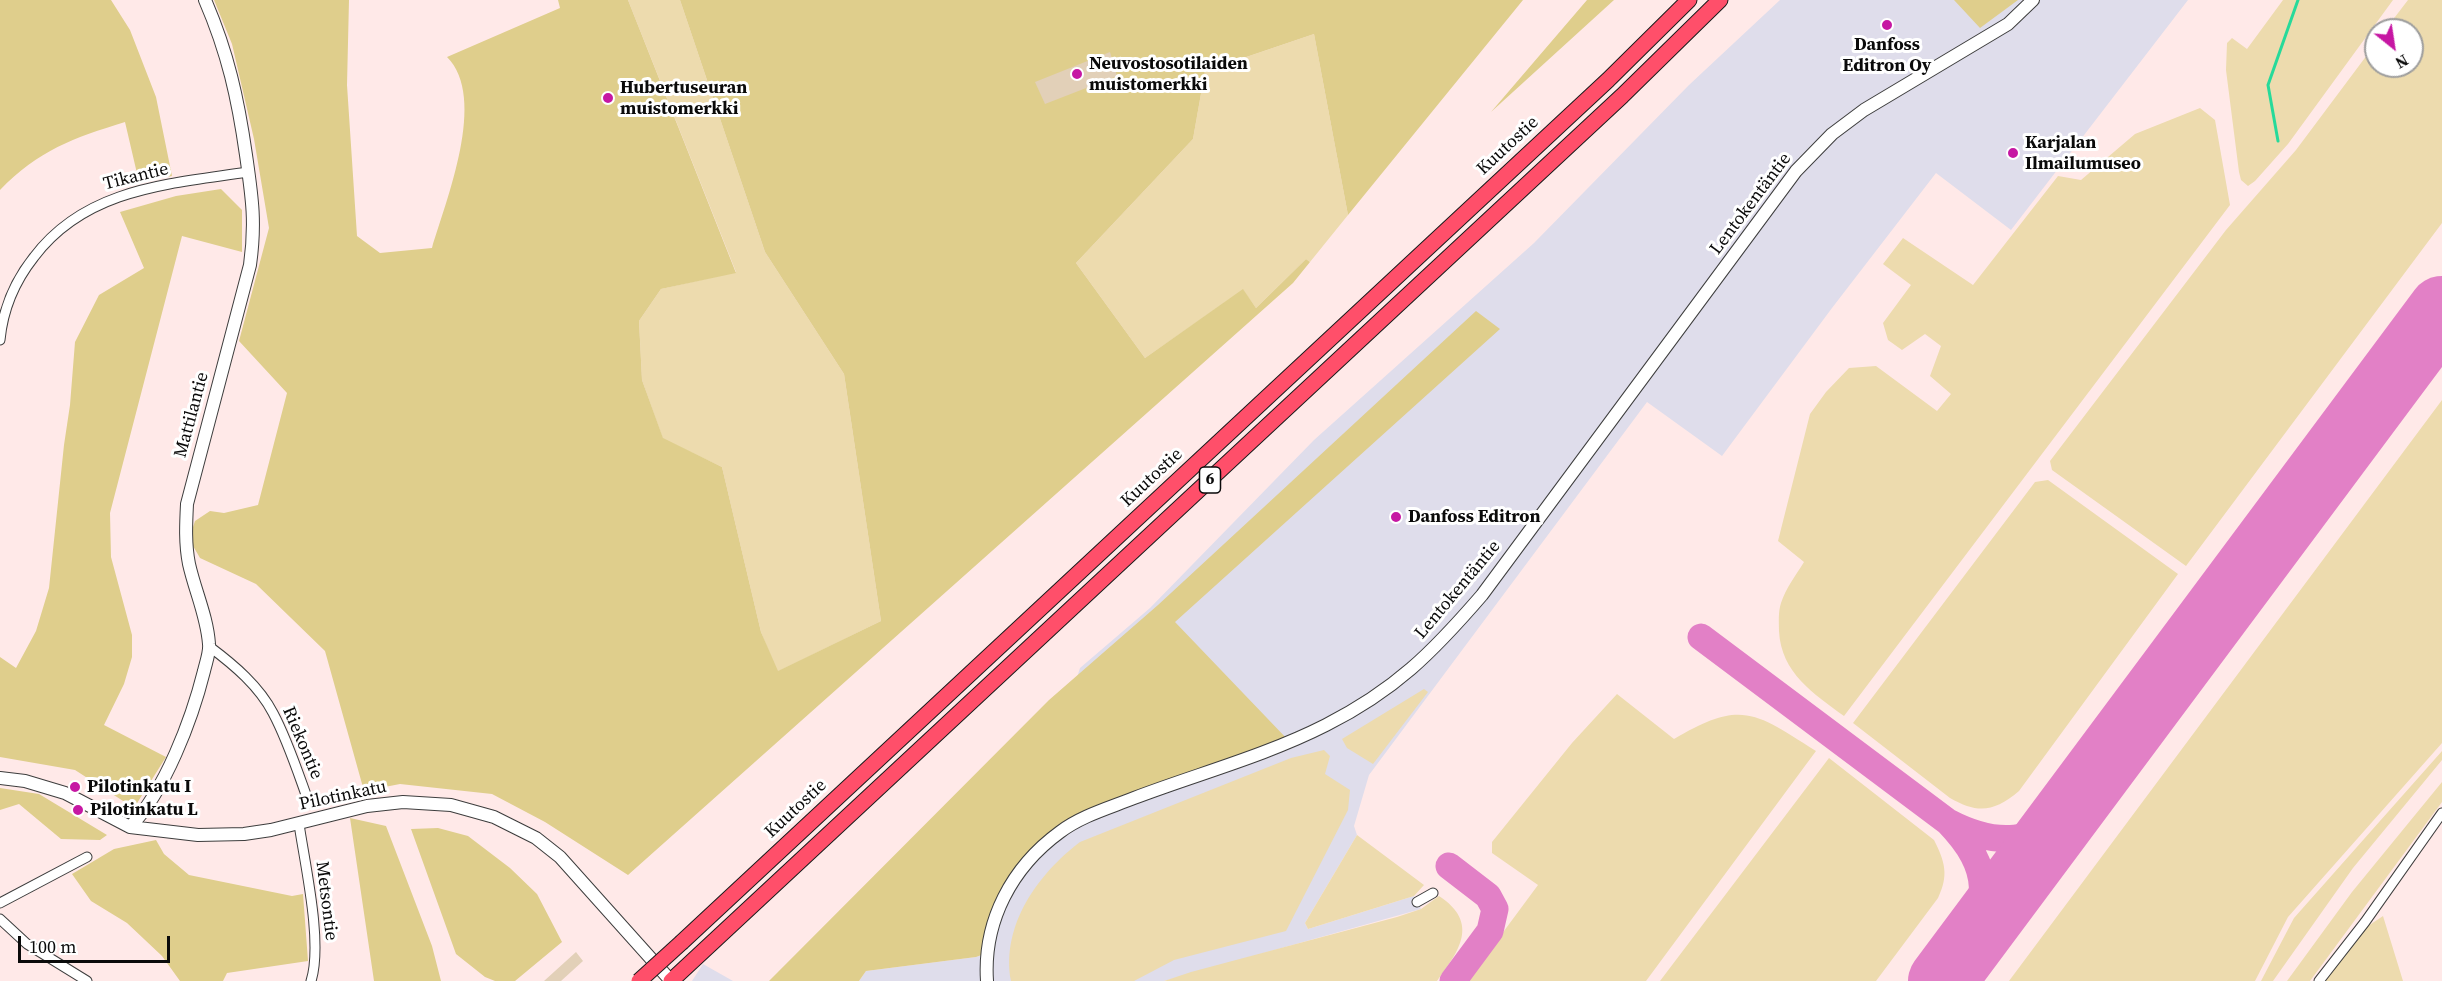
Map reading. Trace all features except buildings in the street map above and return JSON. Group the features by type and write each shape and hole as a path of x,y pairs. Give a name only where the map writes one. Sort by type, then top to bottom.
{"highway":[{"name":"Kuutostie","path":"639,981 1608,80 1689,0"},
{"name":"6","path":"671,981 1613,104 1720,0"}],"street":[{"name":"Mattilantie","path":"130,827 149,802 176,754 195,706 210,647 204,614 189,561 186,533 187,504 250,265 254,233 254,205 239,109 227,56 205,0"},
{"name":"Lentokentäntie","path":"987,981 987,953 996,911 1019,870 1061,831 1109,808 1323,726 1364,705 1394,684 1433,650 1482,595 1796,171 1832,134 1864,110 2008,24 2033,0"},
{"name":"Tikantie","path":"0,340 8,302 26,267 47,240 70,220 98,204 125,194 248,172"},
{"name":"Riekontie","path":"210,647 233,664 254,685 273,712 309,803"},
{"name":"Pilotinkatu","path":"0,778 25,781 65,793 130,827 198,835 244,834 298,824 367,806 403,802 451,805 506,821 536,838 560,857 671,981"},
{"path":"2319,981 2365,922 2442,813"},
{"name":"Metsontie","path":"298,824 316,953 310,981"},
{"path":"0,903 87,857"},
{"path":"1417,902 1433,893"},
{"path":"0,919 27,944 87,981"}],"shaded area":[{"path":"0,0 111,0 130,30 156,97 172,176 139,182 125,122 73,140 43,155 14,176 0,190"},
{"path":"214,0 349,0 347,85 357,236 380,253 432,248 454,177 464,123 464,97 459,75 447,57 560,8 558,0 628,0 736,273 661,289 639,321 642,380 663,438 722,467 761,632 778,671 881,621 844,374 765,252 680,0 1523,0 1348,215 1314,34 1205,71 1193,139 1076,263 1145,358 1243,289 1256,308 1306,259 1310,262 1293,283 628,875 545,822 492,794 400,784 364,791 325,651 256,584 200,558 189,539 195,521 210,511 224,513 258,505 287,393 239,341 269,228 254,139 232,44"},
{"path":"628,0 680,0 765,252 844,374 881,621 777,672 761,632 722,467 663,439 642,380 639,321 661,289 736,272"},
{"path":"1587,0 1614,0 1491,112"},
{"path":"1780,0 2188,0 2011,230 1936,173 1722,456 1647,402 1369,775 1354,826 1357,835 1305,923 1308,929 1414,896 1421,909 1164,981 859,981 866,971 976,957 987,953 1080,668 1150,608 1314,440 1534,243 1689,85"},
{"path":"1954,0 2018,0 1980,28"},
{"path":"2283,0 2393,0 2380,18 2364,18 2364,40 2288,144 2248,186 2241,180 2239,172 2226,70 2227,43 2232,38 2247,49"},
{"path":"2408,0 2442,0 2442,223 2186,566 2052,470 2050,461 2226,230 2296,150 2364,59 2364,78 2424,78 2424,18 2394,18"},
{"path":"1314,34 1348,215 1310,262 1306,259 1256,308 1243,290 1145,358 1076,263 1193,139 1205,71"},
{"path":"1110,52 1117,76 1045,104 1035,82"},
{"path":"2200,108 2215,120 2230,205 1844,716 1801,681 1786,659 1781,646 1780,606 1788,587 1804,562 1778,541 1810,414 1826,392 1849,368 1876,366 1937,411 1951,394 1930,376 1941,346 1925,334 1902,350 1888,340 1883,323 1911,285 1883,264 1903,238 1973,285 2058,176 2081,180 2135,134"},
{"path":"221,189 242,210 242,252 182,236 110,513 111,557 132,635 132,657 124,684 104,725 166,757 134,808 75,770 0,757 0,657 16,668 36,631 49,588 75,342 99,295 144,268 120,212 176,196"},
{"path":"1476,311 1500,329 1175,622 1289,741 1078,821 1019,870 987,953 976,957 866,971 859,981 769,981 1049,700 1158,605"},
{"path":"2442,400 2442,743 2288,917 2255,981 2009,981"},
{"path":"2048,480 2178,574 2019,791 1994,807 1969,807 1950,798 1853,723 2035,482"},
{"path":"1424,689 1428,692 1373,764 1347,748 1342,739"},
{"path":"1617,694 1674,739 1697,726 1716,719 1732,715 1747,715 1778,727 1816,751 1646,981 1467,981 1538,885 1492,853 1492,842 1572,743"},
{"path":"1324,750 1330,756 1325,774 1350,790 1348,810 1286,931 1174,960 1134,981 1011,981 1009,960 1012,940 1017,921 1026,902 1050,869 1080,842 1291,758"},
{"path":"2442,751 2442,760 2353,868 2273,981 2261,981 2294,918"},
{"path":"1829,758 1934,840 1943,862 1944,882 1938,898 1876,981 1660,981"},
{"path":"2442,782 2442,802 2310,981 2287,981 2352,892"},
{"path":"0,788 39,794 107,835 100,840 61,839 19,804 0,810"},
{"path":"350,818 386,826 432,946 441,981 374,981"},
{"path":"438,828 468,836 510,868 537,894 562,942 515,981 495,981 485,977 456,954 411,829"},
{"path":"1357,835 1424,885 1414,896 1308,929 1305,923"},
{"path":"156,840 164,854 189,875 292,896 303,894 308,961 227,973 223,981 180,981 162,956 127,923 91,901 72,874 114,849"},
{"path":"1439,896 1452,906 1459,916 1462,937 1452,959 1437,981 1164,981 1397,917 1421,909"},
{"path":"2383,916 2403,981 2325,981 2362,930"},
{"path":"576,952 583,961 561,981 544,981"},
{"path":"703,964 733,981 692,981"}],"waterway":[{"path":"2278,141 2268,85 2298,0"}],"taxiway":[{"path":"1701,637 1948,822"},
{"path":"1961,956 1977,918 1982,886 1980,871 1973,855 1948,822 1983,836 2015,838 2030,835 2045,828 2060,818 2074,804"},
{"path":"1449,866 1488,896 1495,909 1490,931 1453,981"}],"runway":[{"path":"1942,981 2442,310"}],"place":[{"name":"Danfoss Editron Oy","path":"1887,25"},
{"name":"Neuvostosotilaiden muistomerkki","path":"1077,74"},
{"name":"Hubertuseuran muistomerkki","path":"608,98"},
{"name":"Karjalan Ilmailumuseo","path":"2013,153"},
{"name":"Danfoss Editron","path":"1396,517"},
{"name":"Pilotinkatu I","path":"75,787"},
{"name":"Pilotinkatu L","path":"78,810"}]}
